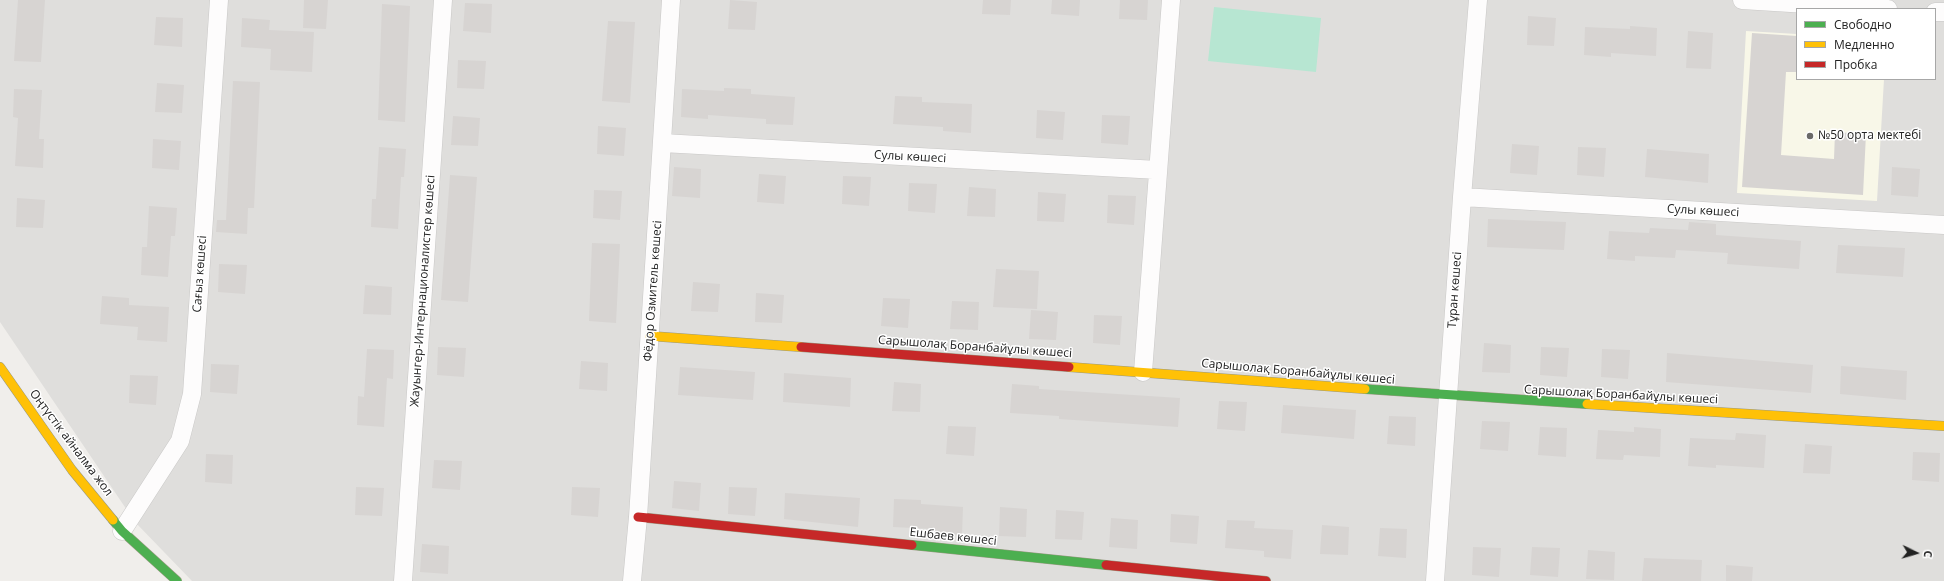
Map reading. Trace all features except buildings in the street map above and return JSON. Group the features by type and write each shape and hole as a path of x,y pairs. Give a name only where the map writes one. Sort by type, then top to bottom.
{"main road":[{"name":"Сарышолақ Боранбайұлы көшесі","path":"650,336 1448,396 1944,426"},
{"name":"Оңтүстік айналма жол","path":"0,367 72,470 122,530 177,581"},
{"name":"Ешбаев көшесі","path":"638,517 1266,581"}],"street":[{"name":"Сағыз көшесі","path":"122,530 180,441 192,394 219,0"},
{"name":"Жауынгер-Интернационалистер көшесі","path":"403,581 443,0"},
{"name":"Фёдор Озмитель көшесі","path":"632,581 638,517 671,0"},
{"path":"1143,372 1171,0"},
{"name":"Тұран көшесі","path":"1435,581 1462,197 1478,0"},
{"path":"1742,0 1872,8"},
{"name":"Сулы көшесі","path":"662,143 1158,170"},
{"name":"Сулы көшесі","path":"1462,197 1944,225"}],"shaded area":[{"path":"0,0 1944,0 1944,581 192,581 135,522 0,322"},
{"name":"№50 орта мектебі","path":"1746,31 1796,34 1796,80 1884,80 1877,201 1737,193"}],"green space":[{"path":"1214,7 1321,18 1316,72 1208,61"}],"traffic: fast":[{"path":"1365,389 1587,404"},
{"path":"113,520 122,531 177,581"},
{"path":"912,545 1106,565"}],"traffic: slow":[{"path":"650,336 801,347"},
{"path":"0,367 72,470 113,520"},
{"path":"1069,367 1365,389"},
{"path":"1587,404 1944,426"}],"traffic: jam":[{"path":"801,347 1069,367"},
{"path":"638,517 912,545"},
{"path":"1106,565 1266,581"}],"place":[{"name":"№50 орта мектебі","path":"1810,136"}]}
